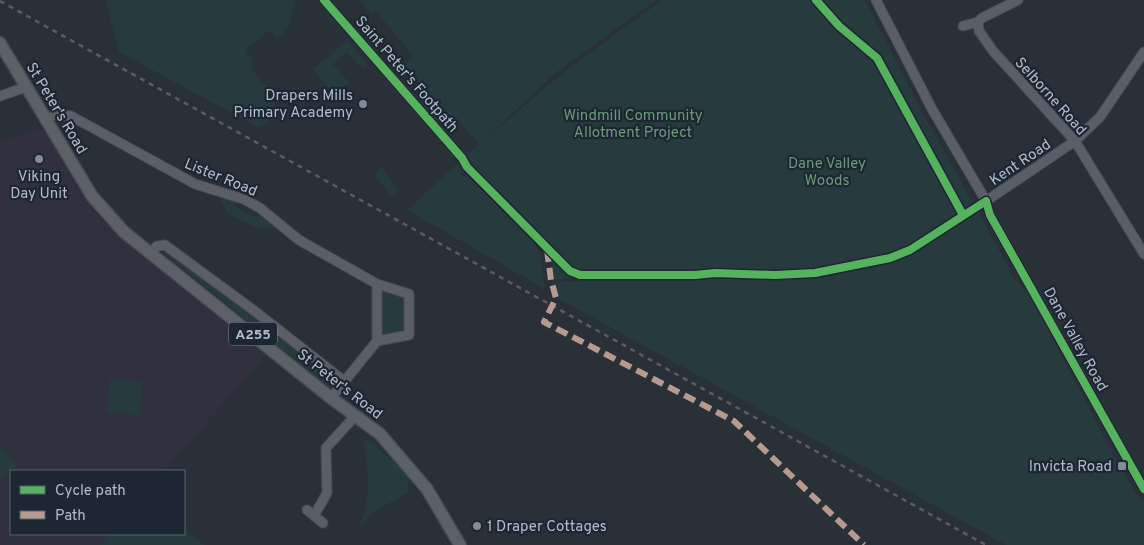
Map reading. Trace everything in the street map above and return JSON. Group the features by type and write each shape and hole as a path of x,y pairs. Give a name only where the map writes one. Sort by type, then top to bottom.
{"main road":[{"name":"St Peter's Road","path":"0,43 92,196 124,232 331,398 380,434 400,455 438,505 460,545"}],"street":[{"name":"Saint Peter's Footpath","path":"324,0 467,166"},
{"name":"Dane Valley Road","path":"876,0 932,109 986,201 990,214 1144,489"},
{"path":"963,26 978,22 1018,0"},
{"name":"Selborne Road","path":"978,22 979,31 993,51 1075,141 1144,254"},
{"name":"Kent Road","path":"986,201 1075,141 1100,117 1144,52"},
{"path":"0,96 26,87"},
{"name":"Lister Road","path":"46,118 56,114 71,116 195,184 243,199 260,208 299,240 377,284 409,294 409,334 377,341"},
{"name":"St Peter's Road","path":"151,252 157,246 165,245 256,312 344,381"},
{"path":"331,398 377,341 377,284"},
{"path":"323,523 310,513 327,493 326,448 355,416"}],"shaded area":[{"path":"37,129 44,130 82,196 97,215 167,275 267,354 165,470 10,470 10,535 109,535 98,545 0,545 0,142"}],"green space":[{"path":"106,0 296,0 288,29 277,38 269,30 246,50 253,59 251,68 271,92 273,102 280,111 259,128 119,52"},
{"path":"359,0 656,0 558,71 483,141 560,75 662,0 814,0 834,23 875,58 956,205 956,217 909,249 898,254 814,271 775,274 724,271 660,275 572,271 468,164 468,154 479,144 455,117 443,127 421,103 422,89 404,65 414,57 375,10 371,13"},
{"path":"818,0 865,0 924,115 974,205 967,210 960,206 878,56 841,25"},
{"path":"347,40 368,65 363,69 347,52 333,64 349,82 334,94 313,69"},
{"path":"457,164 462,176 467,176 534,242 540,253 545,289 407,210"},
{"path":"382,167 399,190 391,196 374,174"},
{"path":"218,196 235,201 238,208 254,217 261,215 276,228 259,229 227,213"},
{"path":"977,209 1014,278 1028,293 1122,470 1136,493 1144,500 1144,545 1006,545 557,298 552,281 575,282 594,276 661,278 715,274 776,276 815,274 876,263 906,254"},
{"path":"161,249 168,251 337,380 338,384 332,389 161,251"},
{"path":"551,255 568,273 578,278 553,280"},
{"path":"384,292 402,296 406,300 407,331 403,333 381,334 380,295"},
{"path":"110,378 143,382 140,416 106,412"},
{"path":"363,438 372,442 409,476 408,493 377,510 359,526 368,494 368,471"},
{"path":"0,445 17,465 0,479"},
{"path":"185,531 205,545 98,545 109,535 185,535"}],"railway":[{"path":"0,1 986,545"}],"marked path":[{"path":"547,250 551,280 556,298 544,322 734,421 864,545"}],"cycle path":[{"path":"324,0 462,158 467,167 570,271 580,275 695,275 715,273 775,275 815,273 890,258 910,250 986,201 990,215 1144,489"},
{"path":"816,0 839,26 877,58 963,215"}],"place":[{"name":"Drapers Mills Primary Academy","path":"363,104"},
{"name":"Viking Day Unit","path":"39,159"},
{"name":"Invicta Road","path":"1122,466"},
{"name":"1 Draper Cottages","path":"477,526"}],"park label":[{"name":"Windmill Community Allotment Project","path":"633,124"},
{"name":"Dane Valley Woods","path":"827,172"}]}
